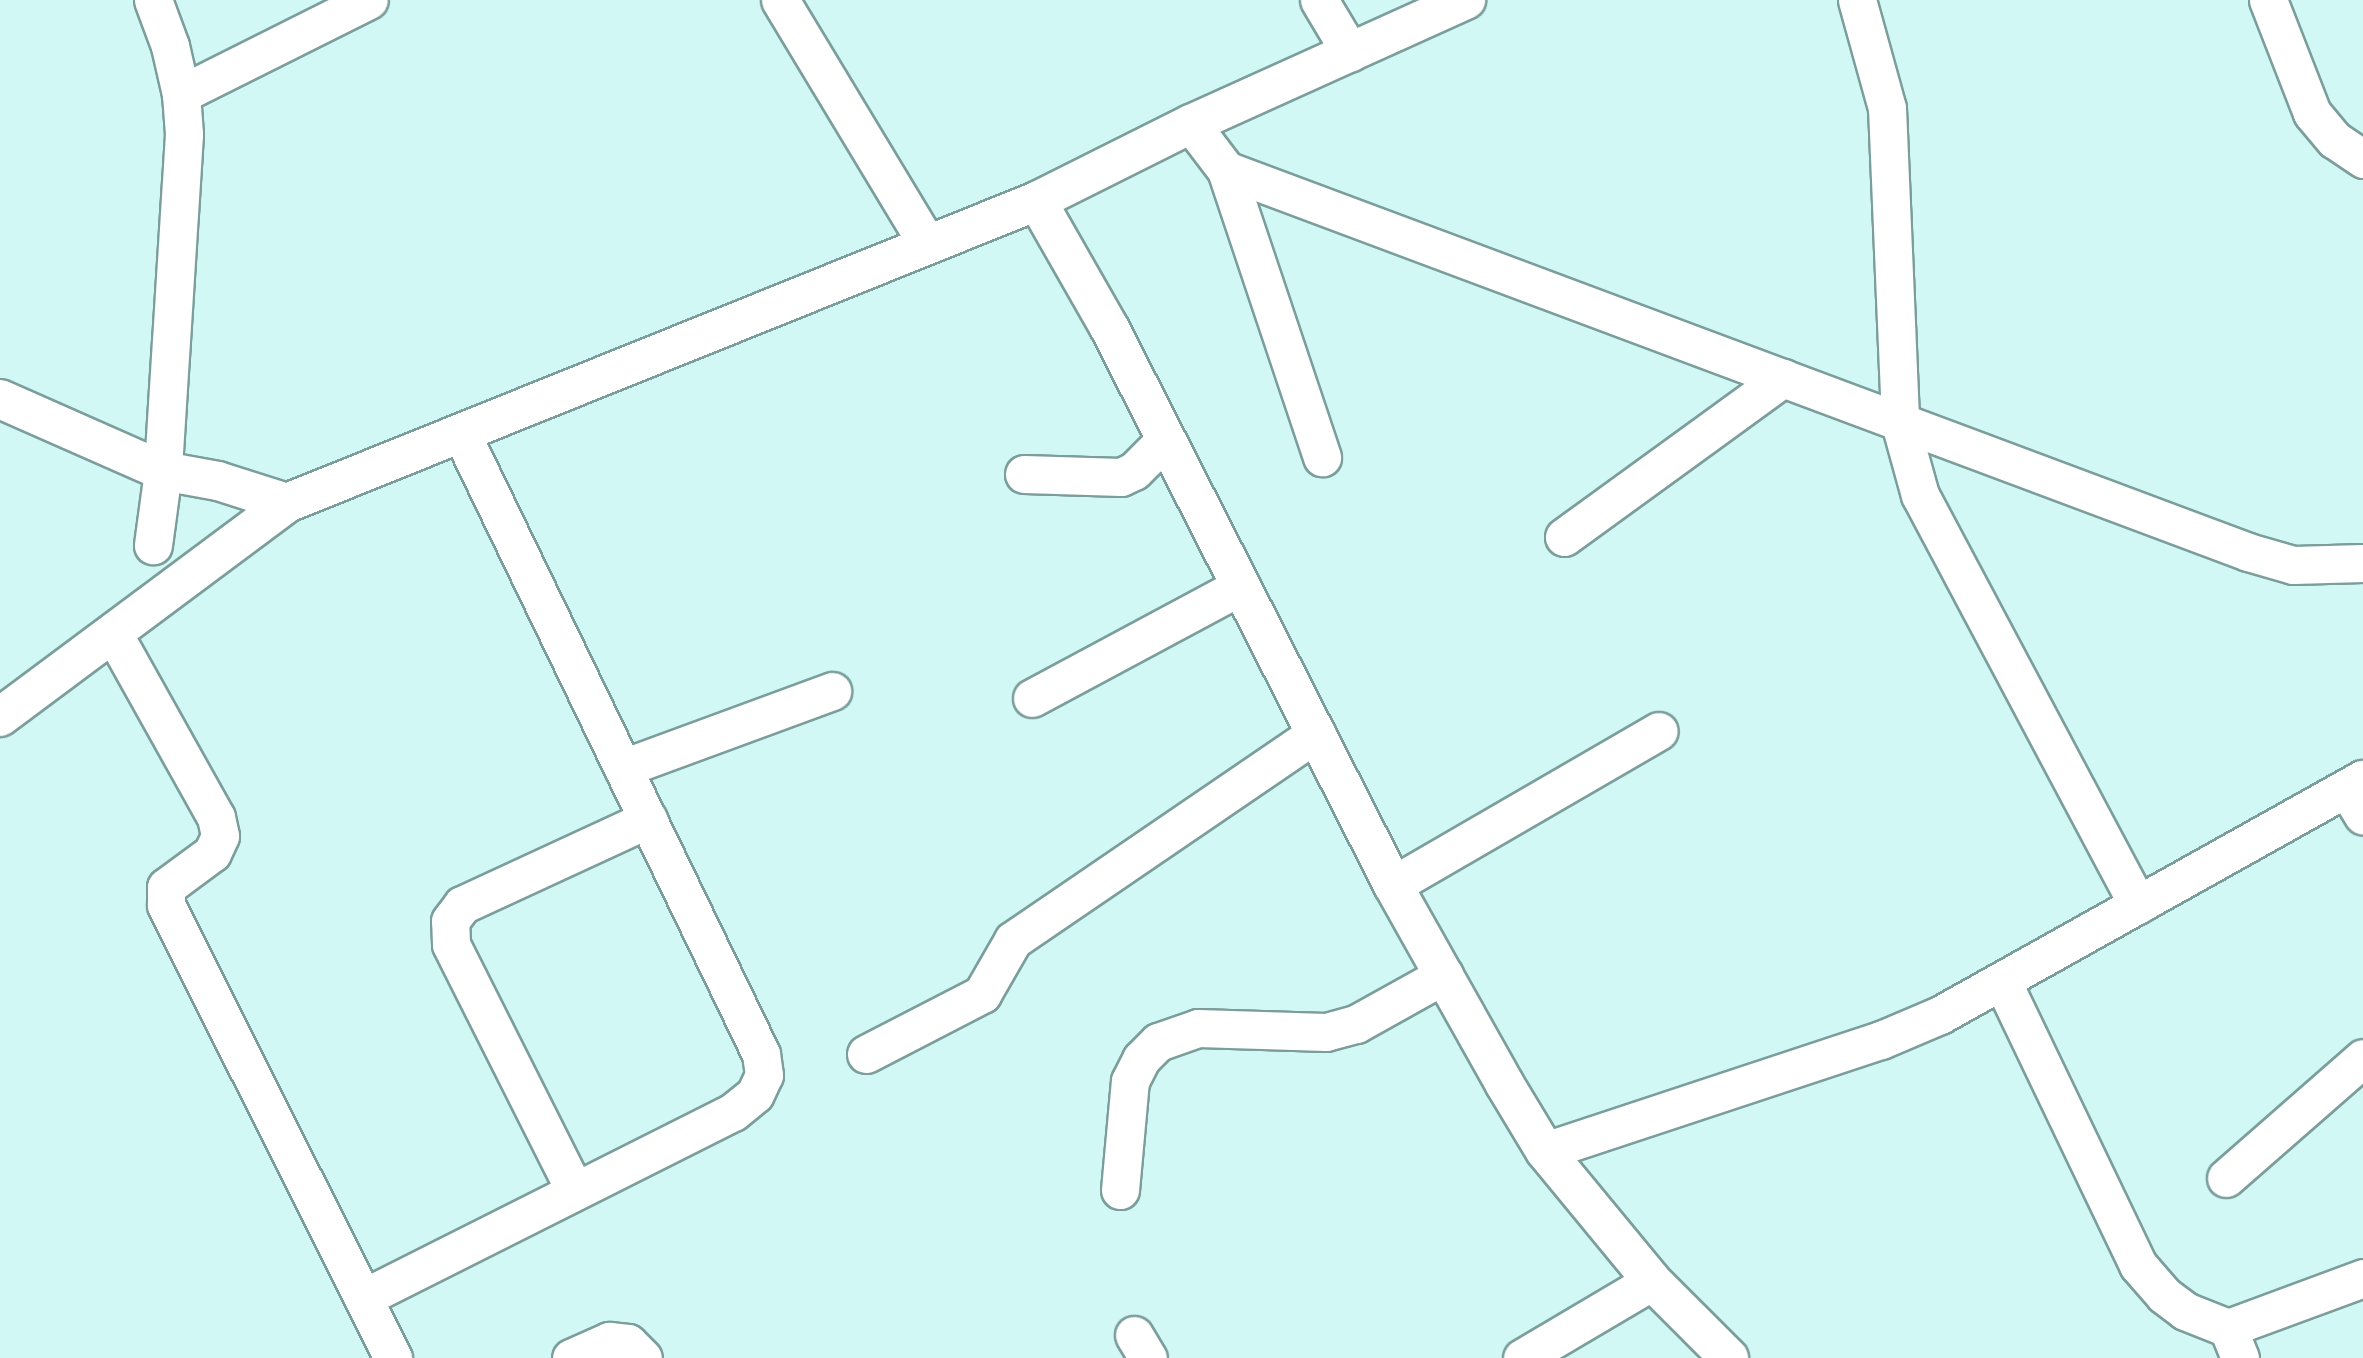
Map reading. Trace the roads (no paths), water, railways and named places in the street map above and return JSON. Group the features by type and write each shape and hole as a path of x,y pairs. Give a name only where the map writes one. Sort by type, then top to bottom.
{"street":[{"path":"153,0 181,94 184,134 163,471 153,545"},
{"path":"181,94 369,0"},
{"path":"780,0 935,241"},
{"path":"1319,0 1350,52"},
{"path":"0,716 287,503 1037,201 1191,124 1466,0"},
{"path":"2268,0 2312,113 2335,140 2363,159"},
{"path":"1863,2 1887,108 1900,422 1920,495 1951,559 2138,905"},
{"path":"1191,124 1226,170 1322,457"},
{"path":"1226,170 2248,552 2293,565 2363,563"},
{"path":"1037,201 1166,439 1393,885 1545,1151 1652,1281 1729,1358"},
{"path":"1564,537 1783,378"},
{"path":"0,399 163,471 218,481 287,503"},
{"path":"363,1298 733,1112 755,1094 764,1075 761,1055 461,433"},
{"path":"1024,474 1121,477 1134,471 1166,439"},
{"path":"1032,698 1241,586"},
{"path":"113,633 216,817 220,836 212,853 166,887 166,905 393,1358"},
{"path":"623,768 832,691"},
{"path":"1393,885 1659,730"},
{"path":"866,1054 982,994 1013,940 1316,733"},
{"path":"1545,1151 1881,1040 1940,1016 2138,905 2358,795"},
{"path":"575,1191 451,944 450,921 462,905 648,819"},
{"path":"1120,1191 1130,1081 1141,1059 1158,1042 1198,1028 1326,1032 1356,1024 1444,975"},
{"path":"2002,981 2138,1265 2164,1295 2234,1343 2363,1278"},
{"path":"2226,1178 2363,1058"},
{"path":"1522,1358 1652,1281"},
{"path":"571,1358 609,1341 628,1343 643,1358"}]}
